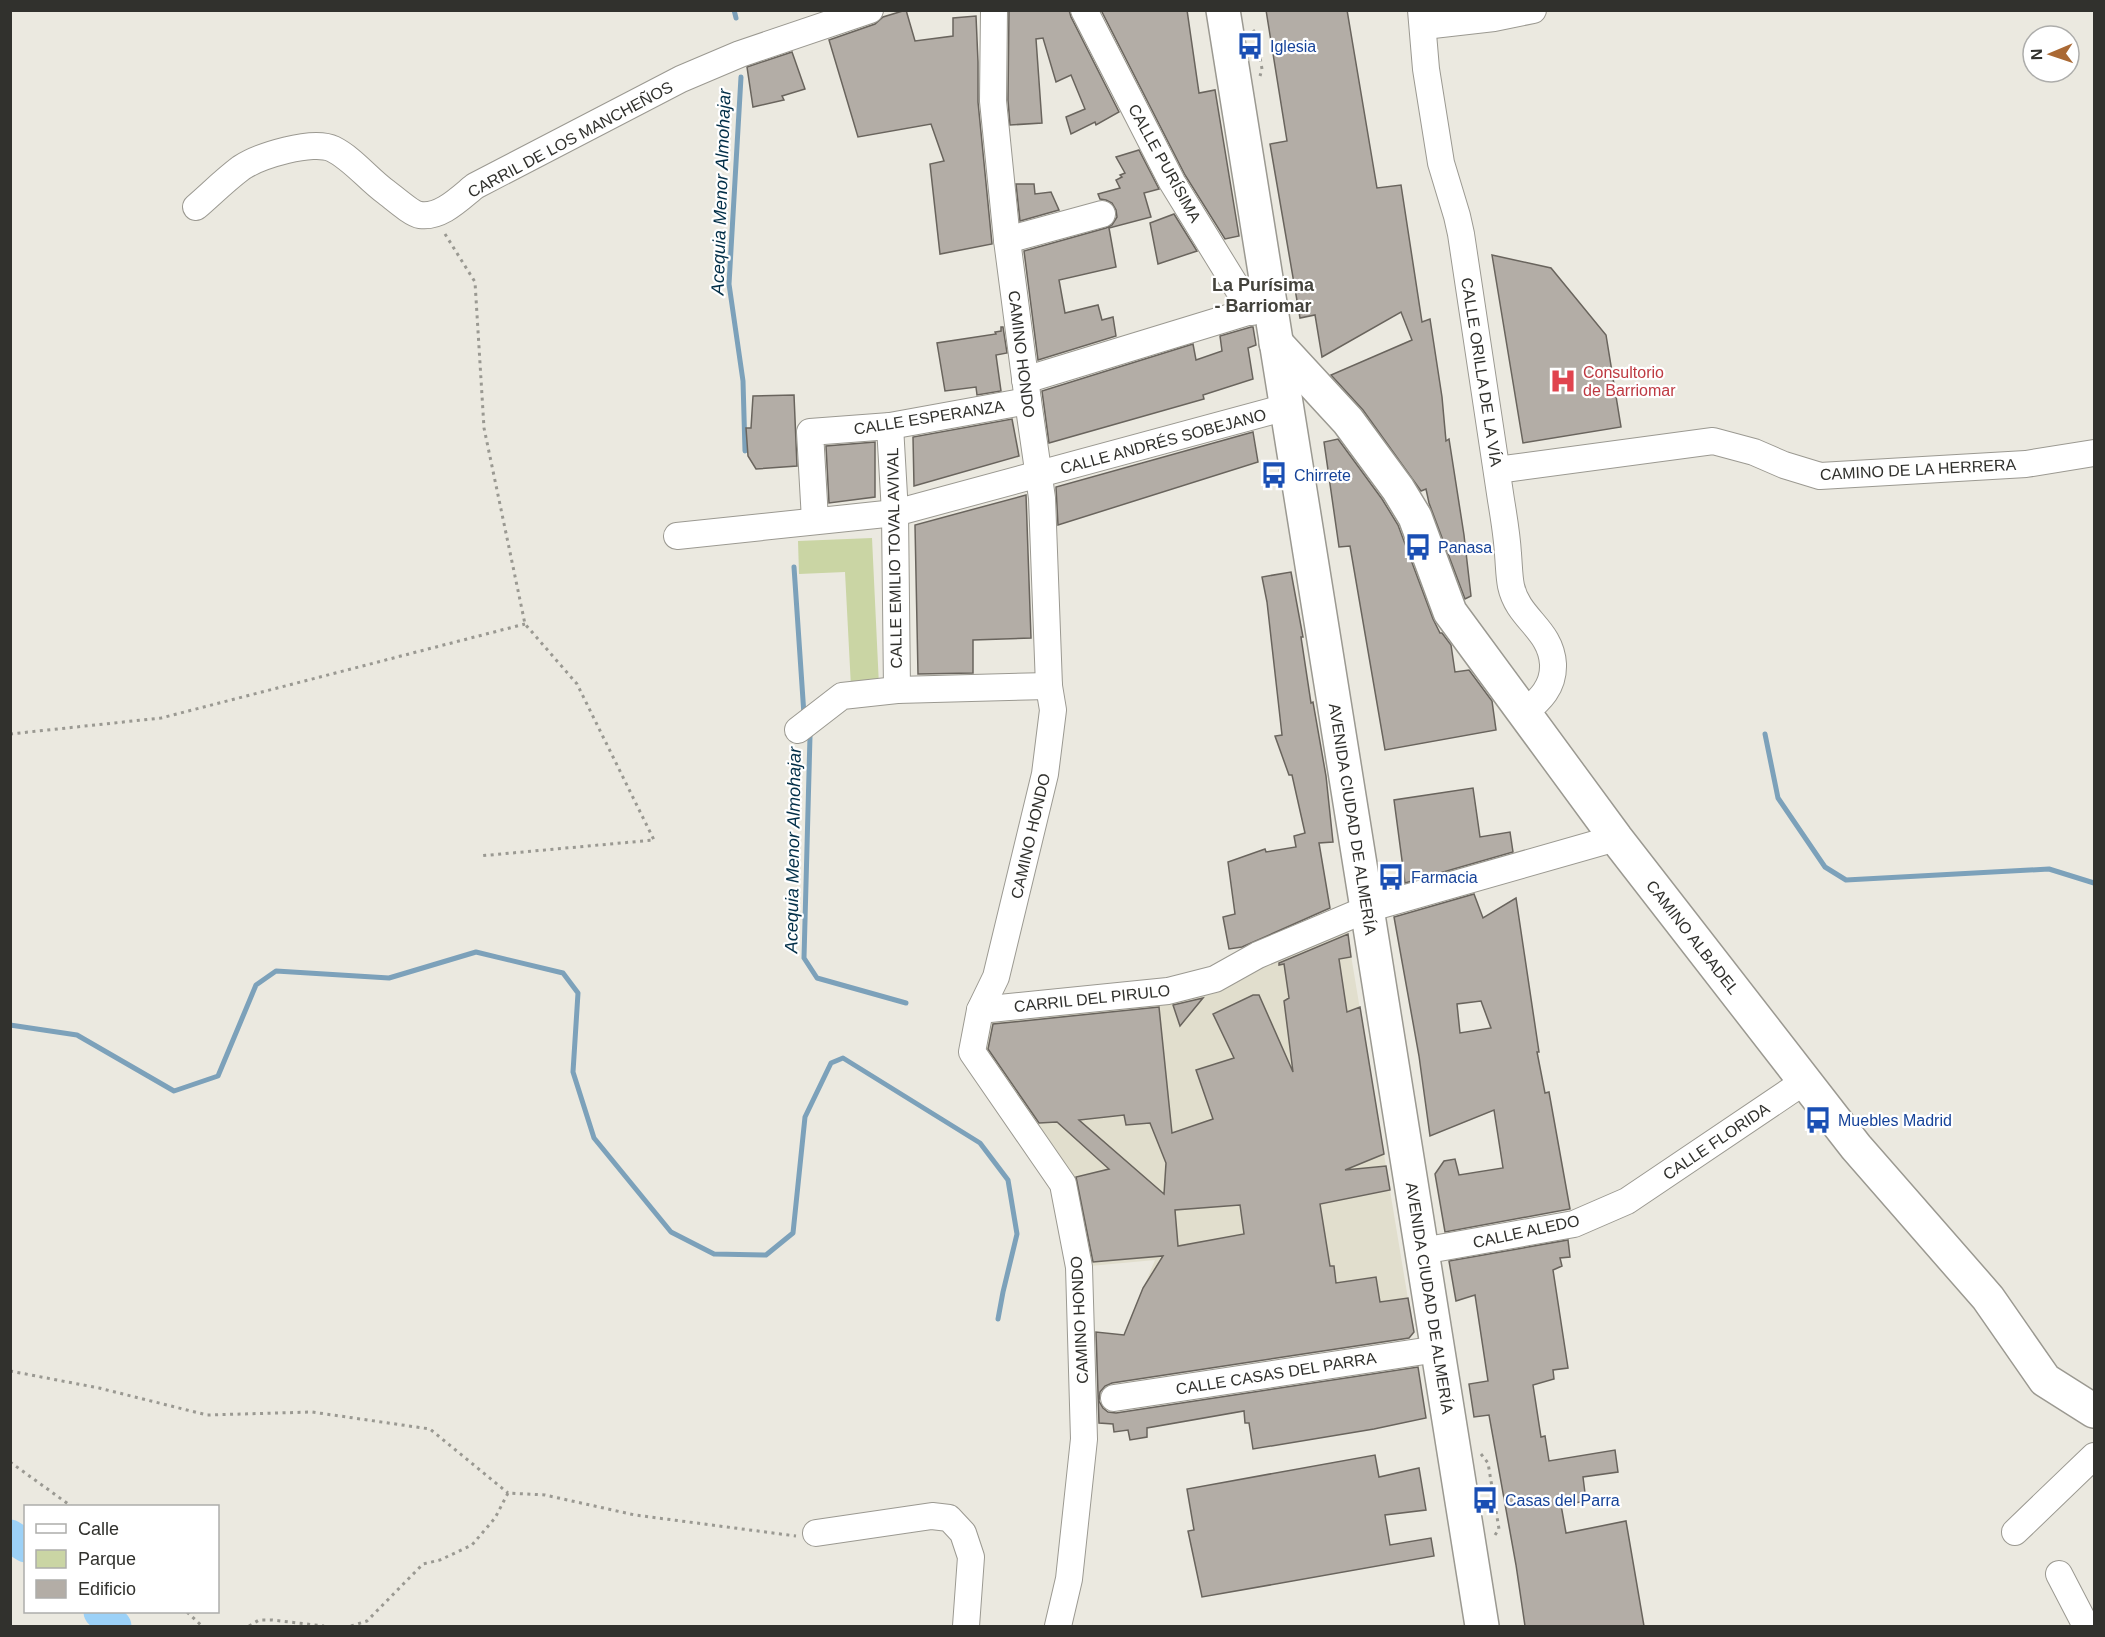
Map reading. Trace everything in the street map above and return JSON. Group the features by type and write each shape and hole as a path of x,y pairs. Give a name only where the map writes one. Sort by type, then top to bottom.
{"main road":[{"name":"AVENIDA CIUDAD DE ALMERÍA","path":"1223,10 1261,309 1276,343 1287,407 1482,1626"},
{"name":"CAMINO ALBADEL","path":"1276,343 1348,421 1398,489 1415,517 1450,612 1616,838 1856,1147 1988,1298 2045,1380 2094,1411"},
{"path":"1287,407 1274,440 1287,527 1305,524"},
{"path":"1297,472 1300,452 1318,423 1334,418 1348,421"}],"street":[{"name":"CARRIL DE LOS MANCHEÑOS","path":"433,214 450,206 475,186 681,79 740,54 870,10"},
{"name":"CAMINO HONDO","path":"994,10 993,101 1027,391 1040,474 1049,686 1053,710 1043,785 996,977 980,1010 972,1052 1063,1184 1079,1267 1084,1439 1069,1579 1058,1626"},
{"name":"CALLE PURÍSIMA","path":"1084,10 1172,182 1261,309"},
{"path":"1423,18 1494,18 1533,10"},
{"name":"CALLE ORILLA DE LA VÍA","path":"1423,18 1426,69 1439,155 1461,234 1497,470 1513,595 1517,606 1541,631 1552,656 1552,675 1547,691 1524,712"},
{"path":"196,207 243,167 287,149 313,147 331,148 346,158 373,183 418,215 433,214"},
{"path":"1008,240 1102,214"},
{"name":"CALLE ESPERANZA","path":"815,520 810,432 890,426 1027,391 1261,309"},
{"name":"CALLE ANDRÉS SOBEJANO","path":"677,536 895,513 1287,407"},
{"name":"CALLE EMILIO TOVAL AVIVAL","path":"890,426 895,513 897,690"},
{"name":"CAMINO DE LA HERRERA","path":"1497,470 1713,441 1754,452 1784,465 1820,476 2026,464 2094,453"},
{"path":"798,730 842,696 897,690 1049,686"},
{"name":"CARRIL DEL PIRULO","path":"980,1010 1168,992 1215,979 1258,955 1367,909 1616,838"},
{"name":"CALLE FLORIDA","path":"1627,1201 1805,1081"},
{"name":"CALLE ALEDO","path":"1422,1251 1574,1224 1627,1201"},
{"name":"CALLE CASAS DEL PARRA","path":"1113,1398 1438,1348"},
{"path":"2015,1532 2094,1456"},
{"path":"816,1533 932,1516 949,1518 963,1533 971,1557 966,1626"},
{"path":"2059,1574 2086,1626"}],"path":[{"path":"433,214 475,282 484,428 525,624 577,684 654,840 479,856"},
{"path":"10,734 161,718 525,624"},
{"path":"10,1371 99,1388 207,1415 312,1412 430,1429 508,1493 545,1494 635,1515 793,1536 816,1533"},
{"path":"10,1462 70,1505"},
{"path":"351,1626 367,1621 423,1564 440,1560 472,1545 495,1518 508,1493"},
{"path":"189,1613 202,1626"},
{"path":"249,1626 259,1620 272,1620 324,1626"}],"shaded area":[{"path":"1345,919 1409,1305 1119,1347 1155,1260 1079,1267 1063,1184 972,1052 980,1010 1168,991"}],"green space":[{"path":"872,538 879,686 851,687 845,572 799,574 798,541"}],"building":[{"path":"906,10 915,41 953,36 953,18 976,16 978,102 992,244 940,254 930,164 944,161 931,124 858,137 829,40 875,24 883,17"},
{"path":"1009,10 1069,10 1119,112 1096,125 1095,122 1071,134 1066,117 1085,109 1071,75 1056,82 1043,38 1036,39 1042,123 1010,125"},
{"path":"1101,10 1187,10 1199,93 1215,90 1239,236 1225,239 1185,175"},
{"path":"1266,10 1347,10 1377,188 1401,185 1422,322 1430,319 1446,441 1449,439 1464,535 1471,596 1465,599 1429,503 1426,489 1421,491 1363,410 1331,375 1412,340 1401,312 1322,357 1315,315 1300,318 1270,144 1287,141"},
{"path":"792,52 805,89 782,96 784,100 753,107 747,67"},
{"path":"1139,150 1159,189 1144,193 1151,217 1109,228 1116,267 1059,280 1065,313 1098,305 1102,320 1113,317 1116,336 1038,360 1024,251 1112,225 1117,217 1116,210 1112,203 1100,199 1098,194 1120,188 1116,180 1125,173 1116,157"},
{"path":"1016,184 1034,184 1035,194 1051,192 1059,210 1020,221"},
{"path":"1174,214 1197,251 1158,264 1150,223"},
{"name":"Consultorio de Barriomar","path":"1492,255 1551,268 1606,335 1621,427 1523,443"},
{"path":"1003,327 1007,353 996,355 1001,391 977,395 976,387 945,391 937,343 996,334 995,332 1001,331"},
{"path":"1253,327 1256,345 1248,348 1253,379 1203,395 1204,399 1049,443 1042,391 1193,344 1196,360 1222,351 1220,336"},
{"path":"794,395 797,466 756,469 748,456 746,428 751,428 753,396"},
{"path":"1012,419 1019,456 914,486 913,437"},
{"path":"1253,432 1258,462 1058,525 1056,487"},
{"path":"1338,439 1398,525 1433,619 1440,633 1451,645 1455,672 1469,670 1492,701 1496,730 1385,750 1350,546 1339,547 1324,442"},
{"path":"875,442 875,497 829,503 826,446"},
{"path":"1026,495 1031,638 973,640 973,673 918,674 915,525"},
{"path":"1291,572 1303,637 1301,637 1311,703 1313,702 1326,776 1333,842 1319,843 1330,908 1242,947 1229,949 1223,917 1235,914 1228,862 1265,849 1266,852 1296,847 1294,836 1305,833 1292,775 1289,775 1275,736 1282,735 1267,602 1262,577"},
{"path":"1473,788 1480,837 1510,832 1513,852 1405,883 1394,800"},
{"path":"1474,894 1483,918 1516,898 1539,1052 1537,1052 1545,1093 1549,1092 1570,1209 1445,1232 1435,1174 1444,1161 1455,1159 1459,1175 1503,1168 1494,1110 1430,1136 1419,1056 1394,917","holes":["1481,1001 1491,1028 1460,1033 1457,1004"]},
{"path":"1348,934 1351,957 1339,959 1347,1012 1360,1007 1384,1154 1345,1170 1386,1166 1390,1190 1320,1204 1330,1266 1334,1266 1336,1283 1376,1277 1380,1302 1408,1298 1414,1332 1409,1338 1112,1383 1100,1392 1099,1401 1108,1412 1116,1413 1418,1367 1426,1418 1253,1449 1249,1423 1245,1423 1244,1411 1147,1428 1147,1437 1130,1440 1128,1430 1114,1432 1113,1424 1099,1423 1096,1332 1124,1335 1143,1288 1163,1256 1093,1262 1076,1177 1109,1169 1057,1122 1039,1123 988,1049 993,1024 1159,1007 1172,1133 1213,1119 1196,1070 1234,1058 1213,1014 1253,995 1259,995 1293,1072 1284,1001 1289,998 1284,964 1279,965 1279,963","holes":["1124,1115 1126,1125 1150,1123 1166,1163 1164,1194 1079,1120","1240,1205 1244,1234 1178,1246 1175,1210"]},
{"path":"1203,998 1180,1026 1173,1005"},
{"path":"1568,1240 1570,1257 1560,1258 1562,1266 1553,1270 1568,1368 1553,1370 1554,1379 1533,1385 1541,1437 1545,1436 1549,1461 1615,1450 1618,1472 1583,1477 1586,1501 1561,1505 1566,1533 1626,1521 1644,1626 1525,1626 1489,1415 1474,1417 1469,1384 1488,1381 1475,1295 1456,1301 1449,1261"},
{"path":"1375,1455 1379,1477 1419,1468 1426,1510 1385,1515 1390,1545 1431,1538 1434,1556 1202,1597 1188,1531 1194,1530 1187,1489"}],"waterway":[{"name":"Acequia Menor Almohajar","path":"734,10 736,18"},
{"name":"Acequia Menor Almohajar","path":"741,77 729,284 743,381 745,451"},
{"name":"Acequia Menor Almohajar","path":"794,567 804,715"},
{"path":"1765,734 1778,798 1825,867 1846,880 2049,869 2094,883"},
{"name":"Acequia Menor Almohajar","path":"810,736 804,958 817,978 906,1003"},
{"path":"10,1025 77,1035 174,1091 218,1076 256,985 276,971 389,978 476,952 563,973 578,993 573,1072 594,1138 671,1232 714,1254 766,1255 793,1233 805,1117 831,1063 843,1058 980,1143 1008,1180 1017,1234 998,1319"},
{"path":"10,1536 24,1545"},
{"path":"101,1613 115,1626"}],"place":[{"name":"Iglesia","path":"1250,46"},
{"name":"Consultorio de Barriomar","path":"1563,381"},
{"name":"Chirrete","path":"1274,475"},
{"name":"Panasa","path":"1418,547"},
{"name":"Farmacia","path":"1391,877"},
{"name":"Muebles Madrid","path":"1818,1120"},
{"name":"Casas del Parra","path":"1485,1500"}],"district":[{"name":"La Purísima - Barriomar","path":"1263,295"}]}
